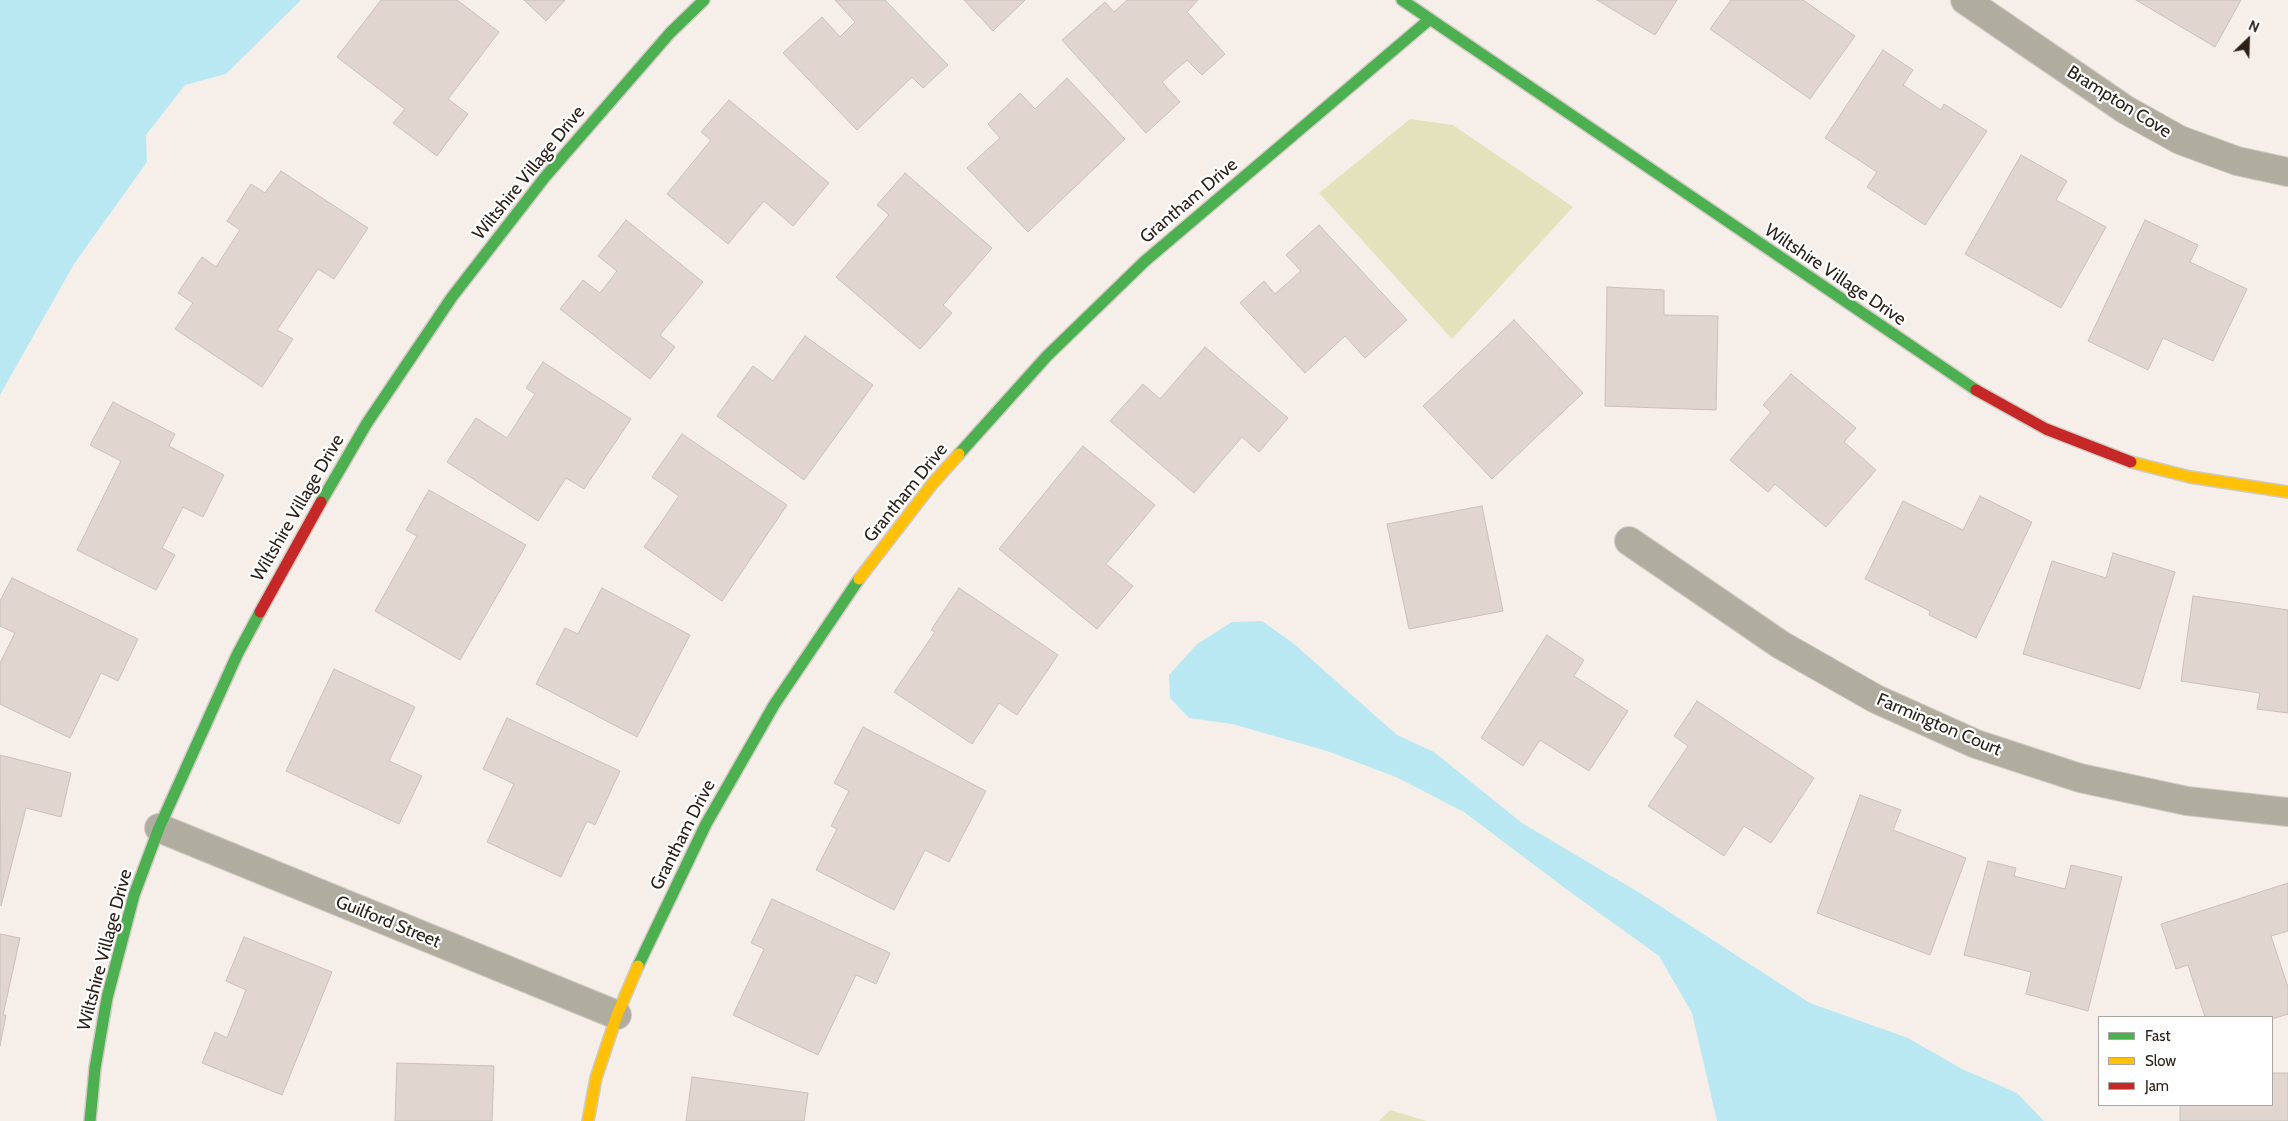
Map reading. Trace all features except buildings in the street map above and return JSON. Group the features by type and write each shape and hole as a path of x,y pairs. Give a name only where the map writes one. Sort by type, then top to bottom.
{"street":[{"name":"Wiltshire Village Drive","path":"90,1121 95,1068 107,998 134,895 159,828 237,655 296,543 367,423 452,297 545,177 670,33 704,0"},
{"name":"Wiltshire Village Drive","path":"1402,0 1966,385 2046,429 2131,462 2190,477 2288,492"},
{"name":"Brampton Cove","path":"1965,0 2126,110 2180,140 2237,161 2288,172"},
{"name":"Grantham Drive","path":"588,1121 596,1078 618,1015 647,946 706,824 774,705 850,591 933,483 1047,356 1145,261 1430,19"},
{"name":"Farmington Court","path":"1630,541 1790,650 1876,700 1976,744 2080,778 2187,801 2288,812"},
{"name":"Guilford Street","path":"159,828 618,1015"}],"green space":[{"path":"1410,119 1453,125 1573,207 1452,339 1319,193"},
{"path":"1390,1110 1427,1121 1379,1121"}],"water":[{"path":"0,0 301,0 226,74 185,85 146,135 147,162 74,264 0,395"},
{"path":"1262,621 1293,643 1397,735 1434,752 1522,823 1640,893 1810,1003 1908,1038 1962,1069 2017,1093 2044,1121 1717,1121 1692,1013 1659,956 1464,812 1396,777 1327,751 1232,724 1189,718 1170,698 1169,675 1197,644 1232,622"}],"traffic: fast":[{"path":"321,502 367,423 452,297 545,177 670,33 704,0"},
{"path":"1402,0 1976,390"},
{"path":"959,454 1047,356 1145,261 1430,19"},
{"path":"638,966 706,824 774,705 859,579"},
{"path":"90,1121 95,1068 107,998 134,895 159,828 237,655 260,612"}],"traffic: slow":[{"path":"859,579 933,483 959,454"},
{"path":"2131,462 2190,477 2288,492"},
{"path":"588,1121 596,1078 617,1015 638,966"}],"traffic: jam":[{"path":"1976,390 2046,429 2131,462"},
{"path":"260,612 321,502"}]}
